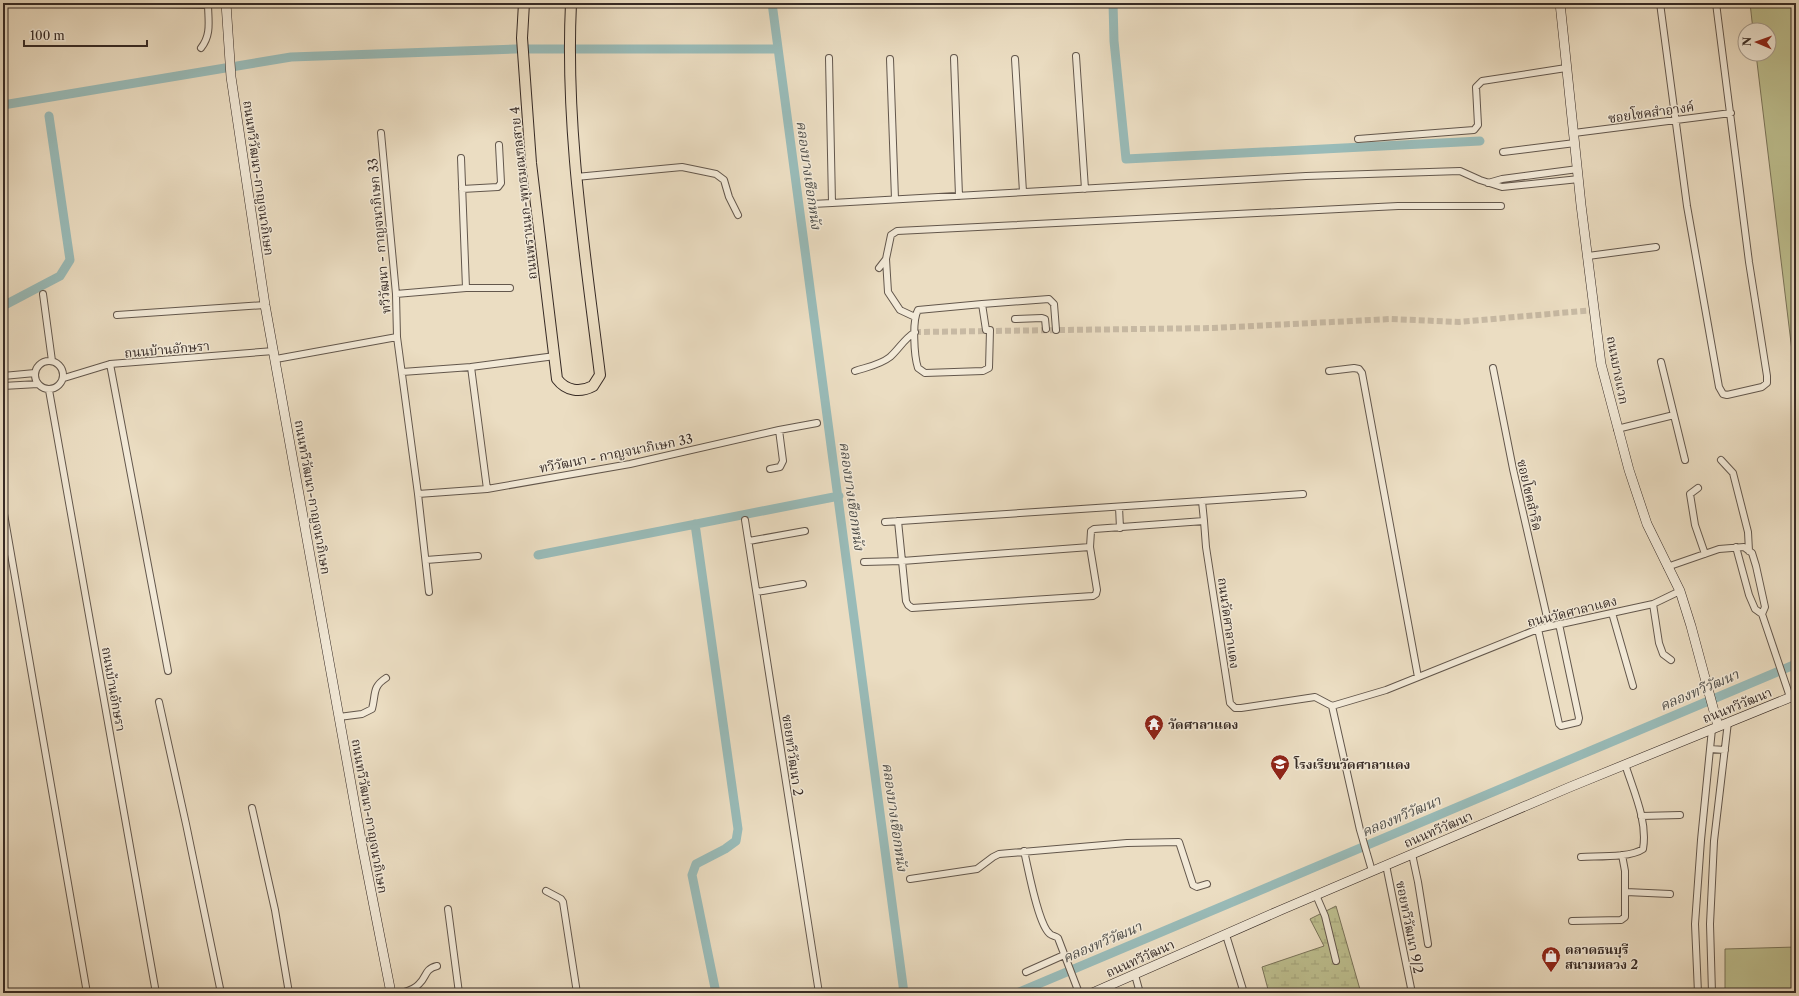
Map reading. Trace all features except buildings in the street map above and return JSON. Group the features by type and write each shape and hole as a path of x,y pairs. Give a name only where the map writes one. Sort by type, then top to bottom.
{"main road":[{"name":"ถนนทวีวัฒนา-กาญจนาภิเษก","path":"226,3 231,77 265,305 362,845 391,993"},
{"name":"ถนนพรานนก-พุทธมณฑลสาย 4","path":"524,3 522,26 523,60 531,163 558,379 568,388 578,390 593,386 600,375 576,177"},
{"path":"571,3 569,62 576,177"},
{"name":"ถนนบางแวก","path":"1560,3 1566,68 1601,364 1617,429 1647,524 1680,592 1691,626 1716,714 1715,727"},
{"name":"ถนนทวีวัฒนา","path":"1092,993 1386,865 1625,764 1793,696"}],"street":[{"path":"46,3 208,4 209,33 207,41 201,48"},
{"path":"1660,3 1687,206 1719,387 1723,394 1727,395 1762,387 1767,384 1767,376 1749,262 1716,3"},
{"path":"1076,56 1086,189"},
{"path":"829,58 832,203"},
{"path":"954,58 959,196"},
{"path":"890,59 895,199"},
{"path":"1015,59 1023,192"},
{"path":"1358,139 1474,130 1478,125 1476,86 1482,81 1566,68"},
{"name":"ซอยโชคสำอางค์","path":"1503,152 1676,120 1731,112"},
{"name":"ทวีวัฒนา - กาญจนาภิเษก 33","path":"381,133 396,294 397,337 418,494 429,592"},
{"path":"462,188 498,187 501,183 499,145"},
{"path":"461,158 466,288"},
{"path":"576,177 682,167 716,174 724,180 729,197 738,215"},
{"path":"812,204 1306,176 1460,171 1488,183 1502,187 1579,174"},
{"path":"1488,183 1502,179 1579,174"},
{"path":"915,318 900,310 888,292 886,259 891,235 897,231 1398,206 1501,206"},
{"path":"1588,256 1656,247"},
{"path":"879,268 886,259"},
{"path":"396,294 466,288 510,288"},
{"path":"43,294 52,361"},
{"path":"982,304 988,330 989,368 983,371 922,372 918,368 915,332 916,312 921,308 1049,299 1054,304 1056,330"},
{"path":"117,315 265,305"},
{"path":"1015,319 1045,319 1046,330"},
{"path":"855,370 879,364 890,357 905,339 915,332"},
{"path":"275,355 397,337"},
{"name":"ถนนบ้านอักษรา","path":"156,993 49,390 59,386 64,378 110,364 275,355"},
{"path":"402,372 471,367 555,356"},
{"path":"38,384 35,374 39,365 43,362 52,361 60,365 64,378"},
{"path":"1661,362 1685,460"},
{"path":"110,364 168,671"},
{"path":"471,367 487,489"},
{"path":"1329,371 1354,368 1359,369 1362,373 1418,677"},
{"name":"ซอยโชคสำริด","path":"1493,368 1513,469 1549,626"},
{"path":"3,376 35,374"},
{"path":"3,386 38,384 49,390"},
{"path":"1617,429 1674,415"},
{"name":"ทวีวัฒนา - กาญจนาภิเษก 33","path":"418,494 487,489 630,464 779,430 817,423"},
{"path":"770,469 780,467 783,461 779,430"},
{"path":"1721,460 1733,473 1748,532 1749,551"},
{"path":"1698,488 1690,494 1696,525 1705,554"},
{"path":"885,522 1303,494"},
{"path":"898,521 906,601 912,608 1072,598 1093,596 1097,590 1090,547 1091,532 1094,529 1204,521 1202,501"},
{"path":"1119,507 1120,528"},
{"path":"3,508 87,993"},
{"name":"ซอยทวีวัฒนา 2","path":"745,520 819,993"},
{"name":"ถนนวัดศาลาแดง","path":"1204,521 1206,547 1230,703 1235,708 1315,697 1332,706 1386,690 1538,629 1653,604 1680,592"},
{"path":"749,541 805,531"},
{"path":"864,562 902,561 1090,547"},
{"path":"1736,547 1749,595 1755,609 1762,614 1786,684 1793,696"},
{"path":"1667,567 1719,549 1744,547 1752,554 1756,566 1764,598 1765,607 1762,614"},
{"path":"426,560 478,556"},
{"path":"757,592 803,584"},
{"path":"1653,604 1659,643 1663,654 1671,660"},
{"path":"1612,613 1633,686"},
{"path":"1538,629 1559,724 1560,726 1564,727 1578,722 1579,718 1559,624"},
{"path":"339,717 362,714 372,709 375,688 378,683 386,678"},
{"path":"159,702 221,993"},
{"path":"1332,706 1360,830 1372,871"},
{"path":"1712,993 1710,910 1714,841 1728,722"},
{"path":"1698,993 1695,924 1700,840 1710,750 1715,727"},
{"path":"1710,750 1725,750"},
{"path":"1581,857 1622,855 1639,852 1643,849 1644,843 1641,816 1625,764"},
{"path":"252,808 275,910 289,993"},
{"path":"1641,816 1680,815"},
{"path":"910,879 977,869 999,854 1127,843 1179,842 1193,886 1207,884"},
{"path":"1024,851 1043,922 1049,933 1058,938 1079,993"},
{"path":"1412,854 1428,944"},
{"path":"1572,921 1621,920 1625,917 1626,892 1622,855"},
{"name":"ซอยทวีวัฒนา 9/2","path":"1386,865 1412,993"},
{"path":"546,891 561,899 563,902 577,993"},
{"path":"1626,892 1670,894"},
{"path":"1316,895 1325,916 1336,961"},
{"path":"448,909 459,993"},
{"path":"1226,935 1244,993"},
{"path":"1026,972 1064,955"},
{"path":"401,993 418,986 427,971 437,966"},
{"path":"1135,974 1140,993"}],"green space":[{"path":"1750,3 1796,3 1796,384 1757,62 1777,62 1777,22 1752,22"},
{"path":"1336,906 1361,993 1269,993 1262,967 1324,946 1310,919"},
{"path":"1796,947 1796,993 1725,993 1725,949"}],"waterway":[{"name":"คลองบางเชือกหนัง","path":"772,3 904,993"},
{"path":"1113,3 1114,41 1126,159 1480,141"},
{"path":"3,105 291,57 515,49 778,49"},
{"path":"3,306 60,276 70,260 49,116"},
{"path":"538,555 839,496"},
{"path":"695,524 738,829 736,841 725,849 696,864 692,875 716,993"},
{"name":"คลองทวีวัฒนา","path":"1017,993 1796,664"}],"tunnel":[{"path":"915,332 1213,328 1391,319 1459,322 1594,310"}],"place":[{"name":"วัดศาลาแดง","path":"1154,741"},
{"name":"โรงเรียนวัดศาลาแดง","path":"1280,781"},
{"name":"ตลาดธนบุรี สนามหลวง 2","path":"1551,973"}]}
